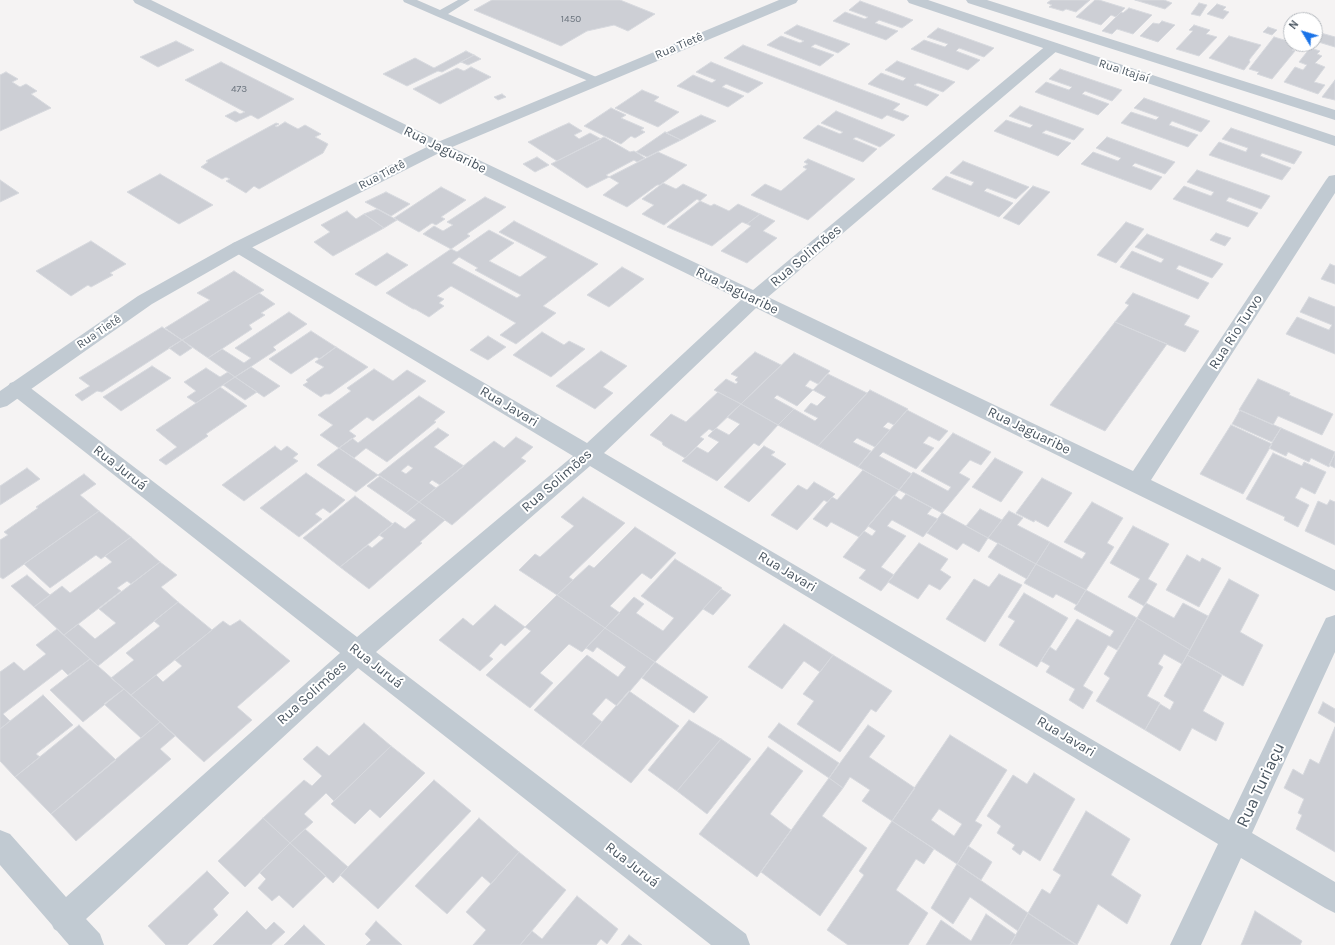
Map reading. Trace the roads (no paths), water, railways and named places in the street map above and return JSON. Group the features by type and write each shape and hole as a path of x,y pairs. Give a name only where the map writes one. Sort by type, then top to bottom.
{"street":[{"name":"Rua Jaguaribe","path":"140,0 439,147 1335,580"},
{"name":"Rua Tietê","path":"8,394 145,300 239,247 439,147 791,0"},
{"name":"Rua Itajaí","path":"914,0 1053,48 1335,141"},
{"name":"Rua Itajaí","path":"973,0 1335,115"},
{"name":"Rua Solimões","path":"64,919 358,652 589,454 754,299 1053,48"},
{"name":"Rua Rio Turvo","path":"1137,483 1335,180"},
{"name":"Rua Javari","path":"239,247 1335,898"},
{"name":"Rua Juruá","path":"8,394 358,652 735,945"},
{"name":"Rua Turiaçu","path":"1185,945 1335,625"},
{"path":"0,844 64,919 89,945"}],"lane":[{"path":"408,0 597,81"},
{"path":"440,14 465,0"}]}
